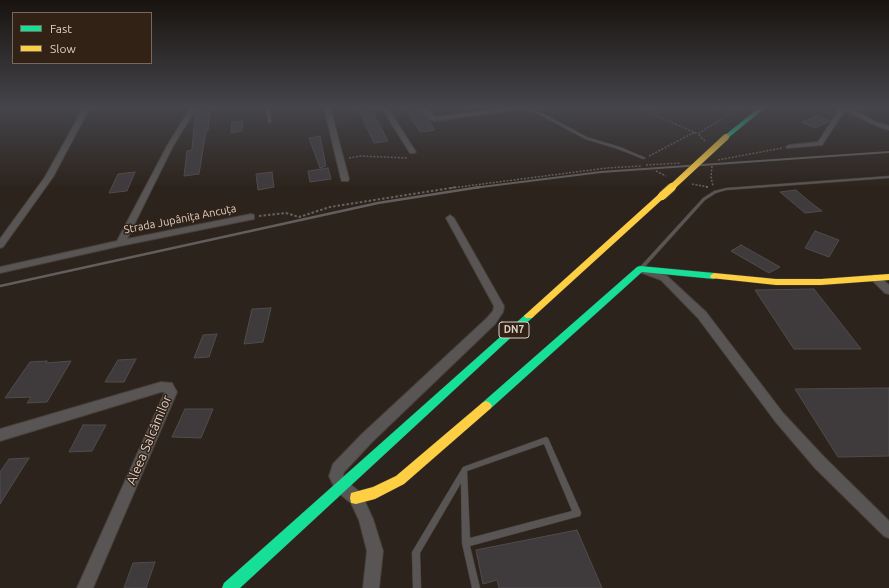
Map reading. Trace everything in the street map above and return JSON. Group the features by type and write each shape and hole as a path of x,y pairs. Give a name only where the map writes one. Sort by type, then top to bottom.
{"main road":[{"name":"DN7","path":"229,588 729,134"},
{"path":"356,498 375,493 400,480 486,406 640,269 776,282 822,282 889,277"}],"street":[{"path":"0,245 49,177 72,134"},
{"name":"Strada Jupânița Ancuța","path":"120,243 177,134"},
{"path":"334,134 345,179"},
{"path":"402,134 412,152"},
{"path":"789,147 820,144 826,134"},
{"name":"Strada Jupânița Ancuța","path":"120,243 251,217"},
{"path":"371,588 375,552 366,519 356,498 342,486 336,476 338,469 367,438 498,312 498,306 450,218"},
{"path":"0,270 120,243"},
{"path":"640,269 664,278 702,315 779,417 820,463 889,532"},
{"path":"875,278 889,290"},
{"name":"Aleea Salcâmilor","path":"0,435 161,386 168,387 171,392 85,588"}],"lane":[{"path":"579,134 644,158"},
{"path":"640,269 704,200 715,192 726,189 889,177"},
{"path":"417,588 416,552 465,469 546,440 577,513 466,543"},
{"path":"464,471 466,543 476,588"}],"path":[{"path":"644,158 691,134"},
{"path":"699,134 703,138"},
{"path":"713,160 789,147"},
{"path":"340,159 360,156 407,158 413,155 412,152"},
{"path":"251,217 286,213 299,218 330,207 474,184 607,168 681,163"}],"building":[{"path":"193,134 205,134 199,174 184,176 187,151 192,150"},
{"path":"370,134 385,134 388,141 374,143"},
{"path":"320,136 326,166 320,168 309,138"},
{"path":"328,168 331,179 310,182 308,171"},
{"path":"135,172 127,191 109,193 118,174"},
{"path":"272,172 274,187 258,190 256,174"},
{"path":"796,190 822,211 805,213 780,192"},
{"path":"815,231 839,240 829,257 805,248"},
{"path":"741,245 780,267 769,273 731,251"},
{"path":"814,289 861,349 794,349 755,290"},
{"path":"271,308 263,342 244,344 252,309"},
{"path":"217,334 209,357 194,358 203,335"},
{"path":"136,359 124,382 105,382 118,360"},
{"path":"47,361 46,363 71,361 47,402 27,403 31,397 5,398 30,362"},
{"path":"889,388 889,456 838,457 795,389"},
{"path":"185,409 213,409 201,438 172,437"},
{"path":"83,425 106,425 92,451 69,452"},
{"path":"29,458 0,504 0,472 9,459"},
{"path":"577,530 602,588 499,588 497,580 483,584 476,550"},
{"path":"155,562 146,588 124,588 133,563"}],"railway":[{"path":"476,188 601,172 889,152"},
{"path":"0,286 378,203 476,188"}],"traffic: fast":[{"path":"726,137 729,134"},
{"path":"486,406 640,269 714,276"},
{"path":"229,588 529,316"}],"traffic: slow":[{"path":"662,196 726,137"},
{"path":"529,316 662,196"},
{"path":"714,276 776,282 821,282 889,277"},
{"path":"356,498 375,493 400,480 486,406"}]}
